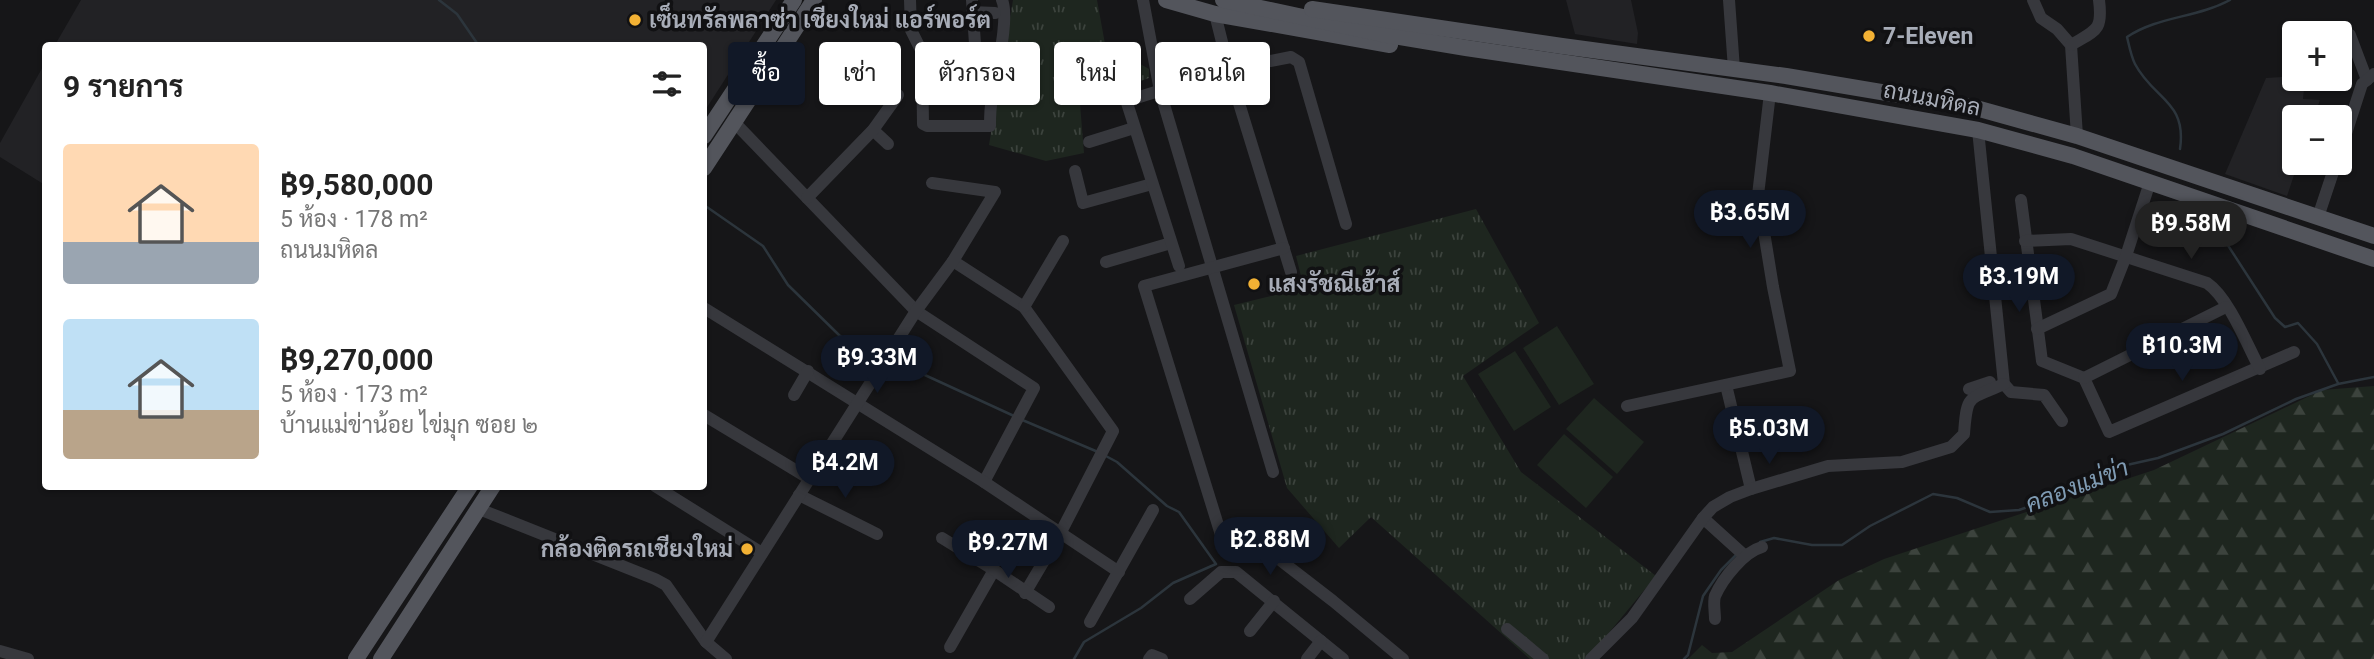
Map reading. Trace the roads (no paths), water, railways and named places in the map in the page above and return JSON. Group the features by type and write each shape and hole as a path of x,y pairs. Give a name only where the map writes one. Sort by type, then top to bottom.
{"main road":[{"path":"707,131 793,0"},
{"path":"707,163 814,0"},
{"name":"ถนนมหิดล","path":"1166,0 1477,34 1734,69 1964,106 2077,136 2374,236"},
{"name":"ถนนมหิดล","path":"1268,0 1302,13 1466,48 1770,93 1978,130 2073,156 2374,258"},
{"name":"ถนนมหิดล","path":"1320,0 1477,34"},
{"name":"ถนนมหิดล","path":"1219,7 1340,38 1396,46 1466,48"},
{"path":"356,659 467,490"},
{"path":"381,659 491,490"}],"street":[{"path":"910,0 911,30 917,42"},
{"path":"1000,42 1004,6 1002,0"},
{"path":"1143,0 1155,64"},
{"path":"1729,0 1734,69"},
{"path":"2033,0 2041,18 2057,29 2071,46 2077,136"},
{"path":"2071,46 2098,29 2102,20 2099,0"},
{"path":"975,42 972,6 995,13"},
{"path":"1219,7 1225,42"},
{"path":"2352,40 2371,77 2362,84 2352,115"},
{"path":"1270,61 1291,57 1299,62 1346,224"},
{"path":"1155,93 1128,101 1127,105 1179,266"},
{"path":"1627,406 1790,371 1758,195 1770,93"},
{"path":"807,198 873,130 890,105"},
{"path":"923,105 923,124 927,126 990,127 992,105"},
{"path":"1164,105 1273,472"},
{"path":"1240,105 1291,272"},
{"path":"734,122 916,311 1034,388 984,482"},
{"path":"1089,142 1134,128"},
{"path":"873,130 888,144"},
{"path":"1978,130 2004,381 2011,392 2044,395 2062,421"},
{"path":"1075,171 1083,203 1152,184"},
{"path":"2318,216 2332,175"},
{"path":"2037,329 2111,294 2150,182"},
{"path":"706,642 916,311 953,261 995,192 932,183"},
{"path":"2021,200 2042,361 2084,378 2109,432 2260,369 2294,352"},
{"path":"2025,241 2071,239 2207,283 2226,307 2260,369"},
{"path":"1024,307 1063,241"},
{"path":"1106,262 1171,243"},
{"path":"1222,538 1144,286 1284,248"},
{"path":"953,261 1024,307 1113,431 1061,533 1025,593"},
{"path":"2084,378 2226,307"},
{"path":"707,310 1032,512 1119,572"},
{"path":"794,395 808,372"},
{"path":"1969,389 2004,381"},
{"path":"1591,659 1632,618 1713,507 1751,489 1828,466 1902,462 1951,447 1964,434 1966,407 1970,399 2004,381"},
{"path":"1726,385 1751,489"},
{"path":"707,417 810,479"},
{"path":"661,490 762,553"},
{"path":"799,495 877,534"},
{"path":"479,509 666,585 706,642 726,659"},
{"path":"1090,622 1153,510"},
{"path":"1703,518 1742,552"},
{"path":"1249,536 1403,659"},
{"path":"943,538 1049,607"},
{"path":"1742,552 1762,547"},
{"path":"1716,619 1714,598 1742,552"},
{"path":"950,647 994,570"},
{"path":"1190,599 1221,572 1236,572 1343,659"},
{"path":"1250,631 1274,601"},
{"path":"1507,629 1544,659"},
{"path":"1307,659 1321,641"},
{"path":"0,651 28,659"}],"waterway":[{"path":"439,0 457,14 476,42"},
{"path":"2180,149 2179,121 2174,111 2135,64 2127,37 2152,25 2230,0"},
{"path":"707,207 763,246 788,285 840,336 884,357"},
{"path":"2207,213 2275,318 2285,327 2298,323 2317,344 2338,383"},
{"path":"890,359 1014,416"},
{"name":"คลองแม่ข่า","path":"1760,542 1774,538 1812,545 1842,545 1870,526 1933,494 1957,498 1990,512 2019,510 2051,499 2109,469 2158,458 2223,434 2296,399 2338,384 2374,377"},
{"path":"1020,419 1098,452"},
{"path":"1074,659 1084,642 1141,608 1173,583 1216,564 1179,512 1167,506 1117,462 1104,455"},
{"name":"คลองแม่ข่า","path":"1684,659 1688,655 1703,596 1721,570 1736,555"}],"place":[{"name":"เซ็นทรัลพลาซ่า เชียงใหม่ แอร์พอร์ต","path":"635,20"},
{"name":"7-Eleven","path":"1869,36"},
{"name":"แสงรัชณีเฮ้าส์","path":"1254,284"},
{"name":"กล้องติดรถเชียงใหม่","path":"747,549"}]}
